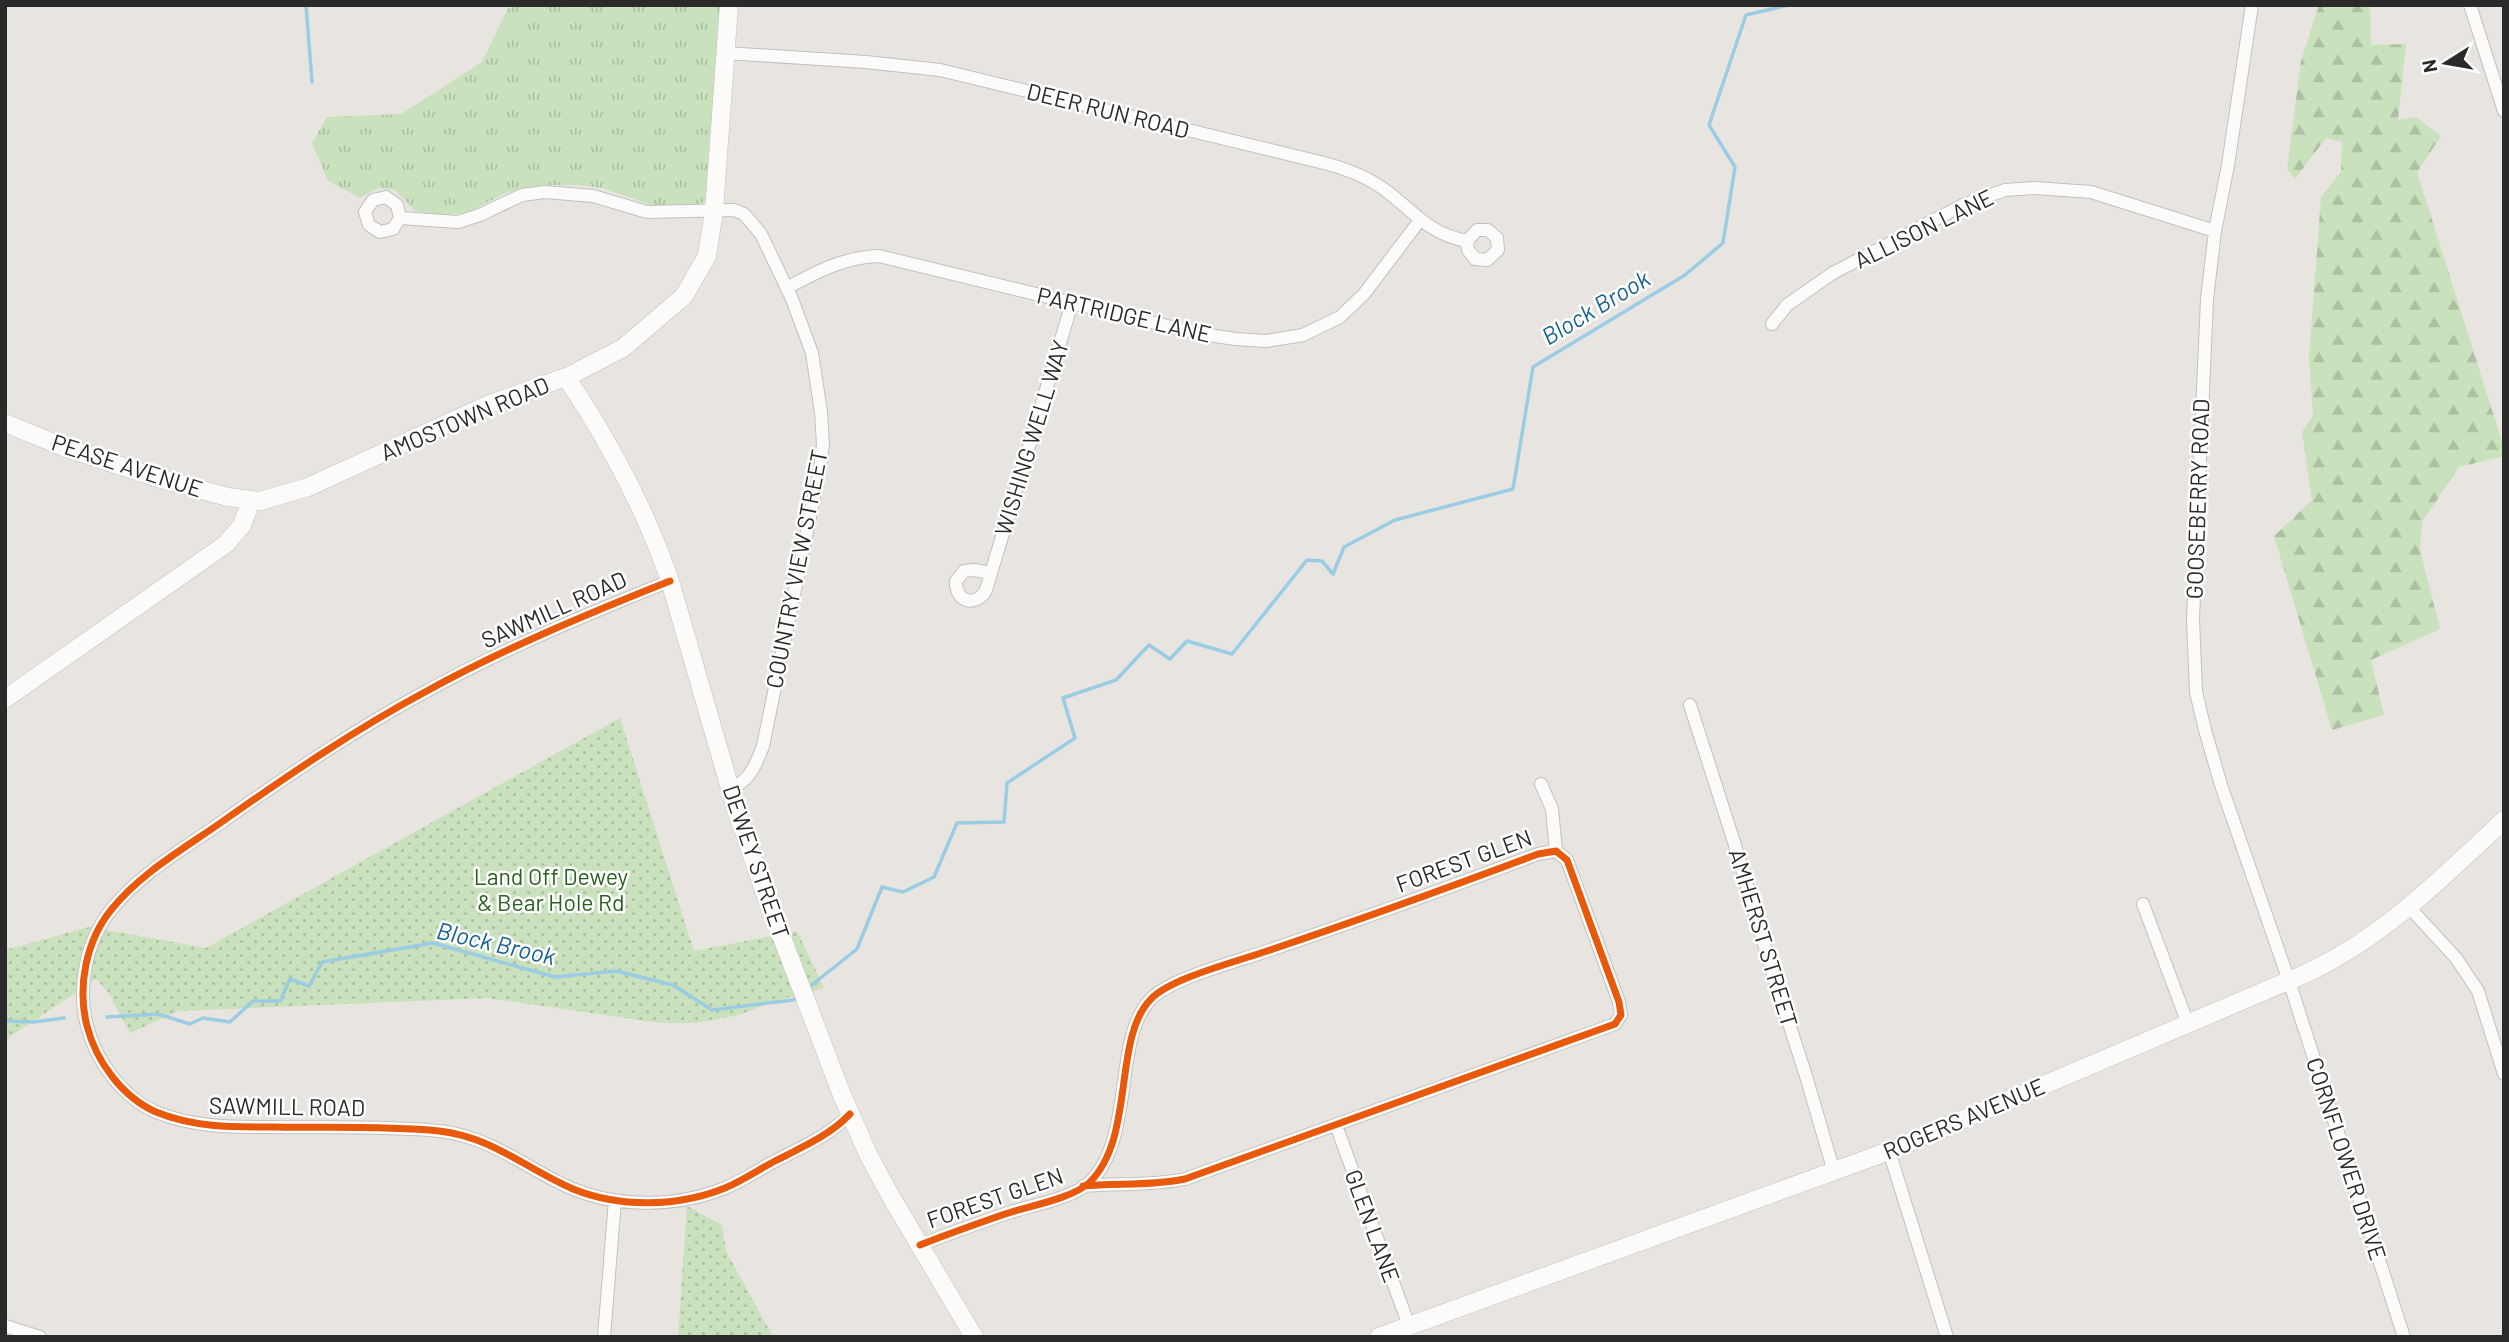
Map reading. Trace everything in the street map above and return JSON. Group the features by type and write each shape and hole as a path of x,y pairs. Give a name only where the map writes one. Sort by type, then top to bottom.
{"main road":[{"name":"AMOSTOWN ROAD","path":"251,501 270,499 308,487 490,404 566,377 623,348 684,296 708,256 714,211 729,5"},
{"name":"DEWEY STREET","path":"566,377 600,429 647,521 670,581 729,789 765,893 850,1114 868,1154 974,1337"},
{"name":"PEASE AVENUE","path":"5,423 66,448 131,470 251,501"},
{"path":"5,699 226,544 242,525 251,501"},
{"name":"ROGERS AVENUE","path":"1379,1337 1889,1151 2289,981 2352,950 2409,907 2504,820"}],"street":[{"name":"GOOSEBERRY ROAD","path":"2252,5 2209,276 2193,619 2195,678 2201,718 2215,767 2289,981"},
{"path":"2470,5 2504,111"},
{"name":"DEER RUN ROAD","path":"725,53 940,70 1335,166 1378,185 1420,220 1444,235 1467,241"},
{"name":"ALLISON LANE","path":"1772,324 1787,305 1833,273 1963,205 2005,190 2035,188 2091,192 2215,232"},
{"name":"COUNTRY VIEW STREET","path":"400,218 458,222 480,215 522,195 545,192 593,196 647,212 734,211 750,220 761,234 805,331 817,375 822,456 762,746 751,773 742,783 729,789"},
{"name":"PARTRIDGE LANE","path":"787,288 837,263 879,256 1219,338 1250,341 1291,338 1328,324 1351,307 1364,294 1420,220"},
{"name":"WISHING WELL WAY","path":"991,573 1072,303"},
{"name":"SAWMILL ROAD","path":"670,581 551,631 428,690 345,739 150,872 121,898 98,930 84,979 86,1023 103,1062 131,1097 159,1113 188,1123 215,1126 380,1128 460,1134 510,1154 574,1189 615,1200 668,1202 718,1191 830,1133 850,1114"},
{"name":"AMHERST STREET","path":"1690,705 1834,1172"},
{"path":"1541,784 1552,809 1556,852"},
{"name":"FOREST GLEN","path":"920,1245 1006,1213 1070,1194 1094,1175 1111,1144 1122,1102 1133,1034 1146,1005 1159,992 1208,971 1538,854 1556,852 1567,860 1619,1002 1621,1012 1618,1021 1599,1031 1185,1179 1162,1183 1083,1186"},
{"path":"2143,904 2188,1024"},
{"path":"2409,907 2456,958 2479,991 2504,1074"},
{"name":"CORNFLOWER DRIVE","path":"2289,981 2404,1337"},
{"name":"GLEN LANE","path":"1336,1125 1409,1326"},
{"path":"1889,1151 1947,1337"},
{"path":"604,1337 615,1200"},
{"path":"5,1326 40,1337"}],"green space":[{"path":"520,5 720,5 707,195 704,202 696,205 652,205 602,188 543,185 506,193 467,213 436,215 415,211 395,190 378,188 360,198 328,181 312,143 327,117 401,114 482,62 508,8"},
{"path":"2319,5 2370,5 2371,45 2406,44 2398,120 2416,117 2441,136 2417,172 2504,448 2504,456 2459,467 2422,522 2420,550 2440,629 2371,660 2384,715 2332,730 2274,536 2312,500 2302,432 2313,415 2309,358 2321,197 2341,172 2342,142 2326,138 2295,179 2287,169 2301,61"},
{"name":"Land Off Dewey & Bear Hole Rd","path":"620,718 694,951 797,931 824,988 775,1001 739,1015 696,1023 660,1023 488,998 179,1011 130,1033 108,992 96,979 5,1040 5,950 89,927 206,948"},
{"path":"687,1206 722,1225 726,1251 773,1337 678,1337"}],"waterway":[{"path":"306,5 312,82"},
{"name":"Block Brook","path":"808,988 857,949 882,887 903,892 934,877 957,823 1004,822 1007,783 1075,738 1063,698 1116,680 1149,645 1170,659 1187,641 1232,654 1307,560 1322,561 1333,574 1344,547 1395,520 1513,489 1533,367 1685,275 1723,243 1735,167 1709,125 1746,15 1789,5"},
{"name":"Block Brook","path":"107,1017 158,1014 190,1024 203,1018 230,1022 253,1001 280,1001 290,979 309,986 322,962 433,943 555,977 616,971 673,985 712,1010 793,1000 799,995"},
{"name":"Block Brook","path":"5,1021 34,1022 64,1018"}],"cycle path":[{"path":"670,581 515,647 399,706 299,769 150,872 111,910 102,922 90,950 83,996 91,1039 112,1077 132,1097 156,1112 171,1117 200,1124 230,1126 399,1128 458,1134 493,1147 573,1189 610,1200 629,1202 669,1202 725,1188 815,1140 850,1114"},
{"path":"920,1245 1005,1214 1061,1198 1081,1189 1089,1183 1104,1164 1113,1141 1131,1038 1139,1016 1151,999 1161,991 1209,970 1538,854 1556,851 1567,860 1619,1002 1621,1015 1615,1024 1185,1179 1147,1184 1096,1185 1083,1186"}]}
